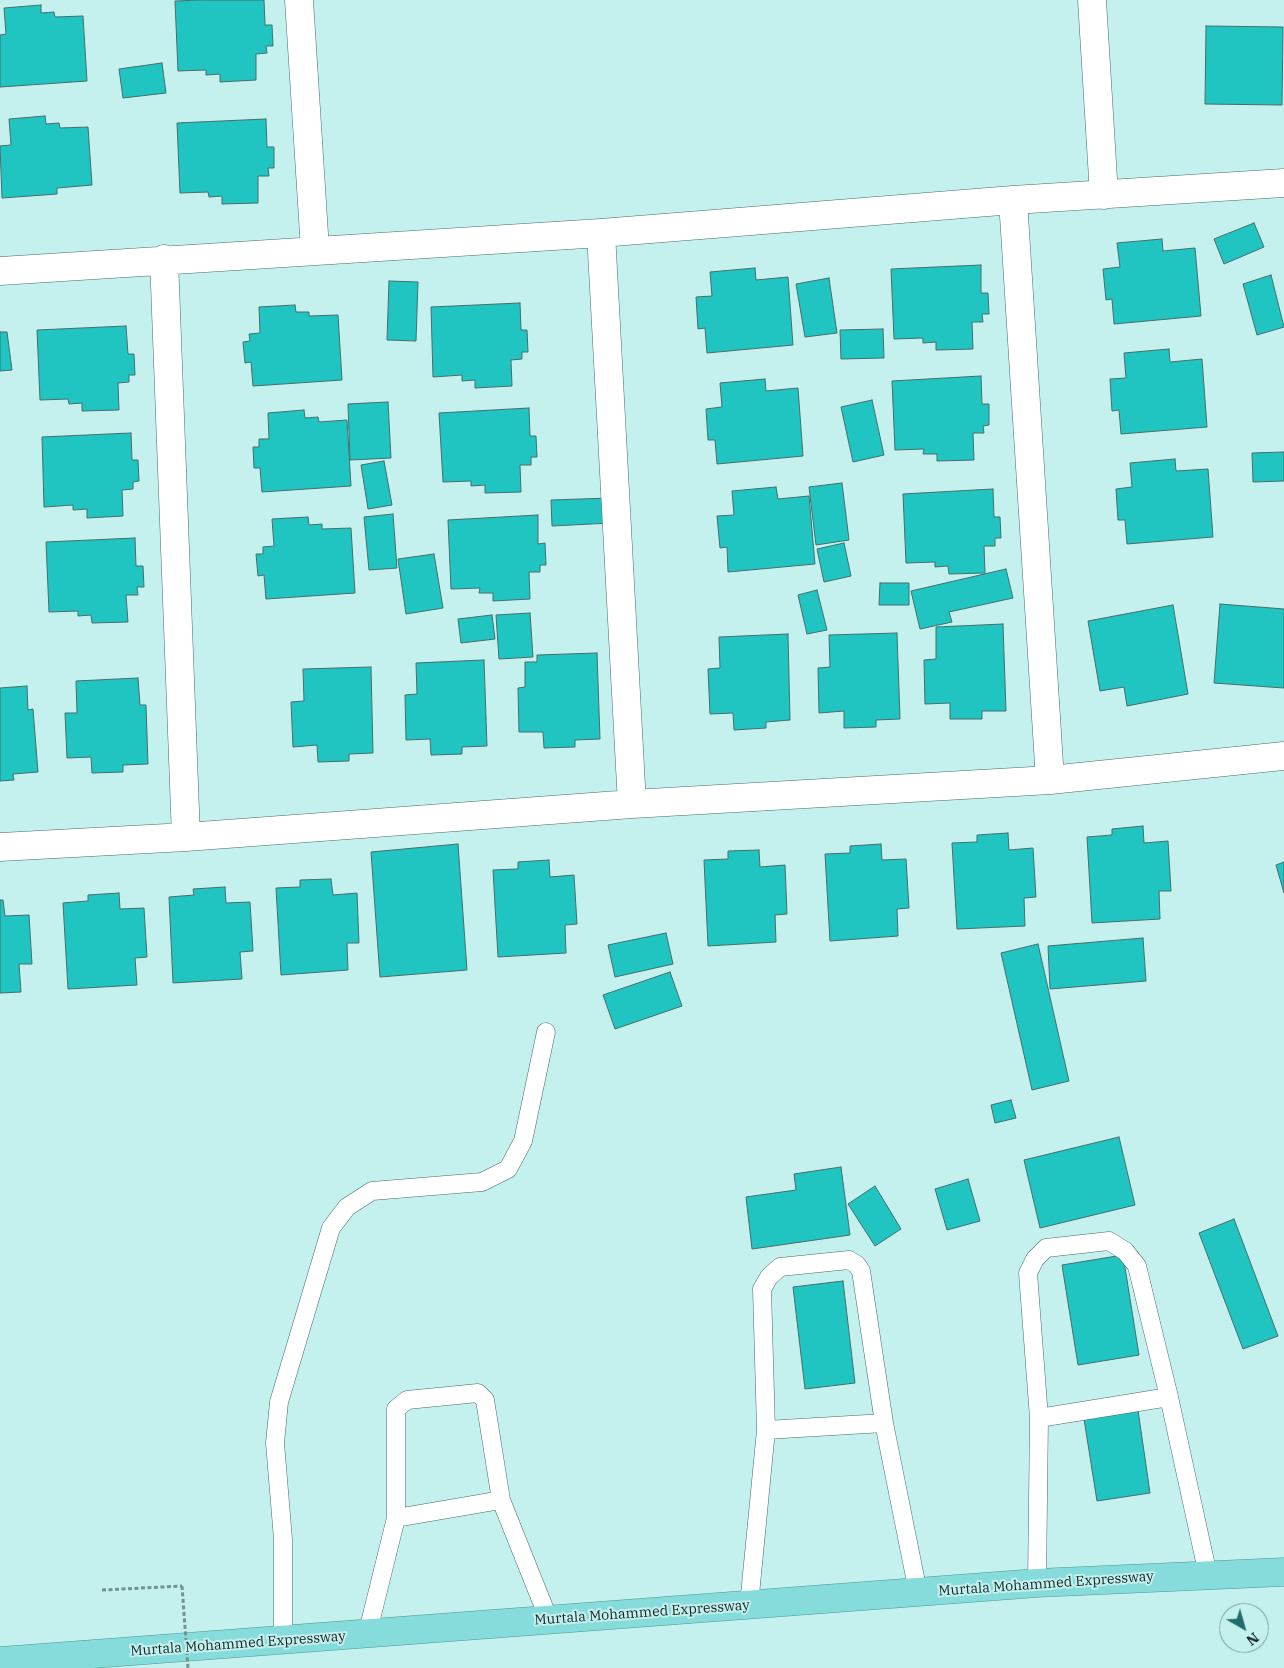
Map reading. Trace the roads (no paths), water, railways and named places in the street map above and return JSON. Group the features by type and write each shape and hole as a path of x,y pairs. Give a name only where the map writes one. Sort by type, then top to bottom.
{"highway":[{"name":"Murtala Mohammed Expressway","path":"0,1661 283,1642 1037,1583 1284,1572"}],"street":[{"path":"299,0 315,250"},
{"path":"1092,0 1104,194"},
{"path":"0,271 164,259 600,233 1013,200 1284,183"},
{"path":"1013,200 1050,780"},
{"path":"600,233 632,804"},
{"path":"164,259 186,837"},
{"path":"0,847 186,837 632,804 1050,780 1284,756"}],"lane":[{"path":"283,1642 283,1539 275,1443 279,1402 331,1228 348,1207 372,1191 482,1182 508,1169 523,1140 546,1032"},
{"path":"1037,1583 1039,1418 1028,1273 1035,1259 1046,1248 1109,1241 1131,1258 1137,1266 1169,1397 1208,1575"},
{"path":"749,1605 766,1430 762,1289 780,1267 849,1260 861,1271 884,1424 918,1592"},
{"path":"367,1635 396,1518 396,1409 407,1400 478,1393 485,1400 501,1500 549,1620"},
{"path":"1039,1418 1169,1397"},
{"path":"766,1430 884,1424"},
{"path":"396,1518 501,1500"}]}
